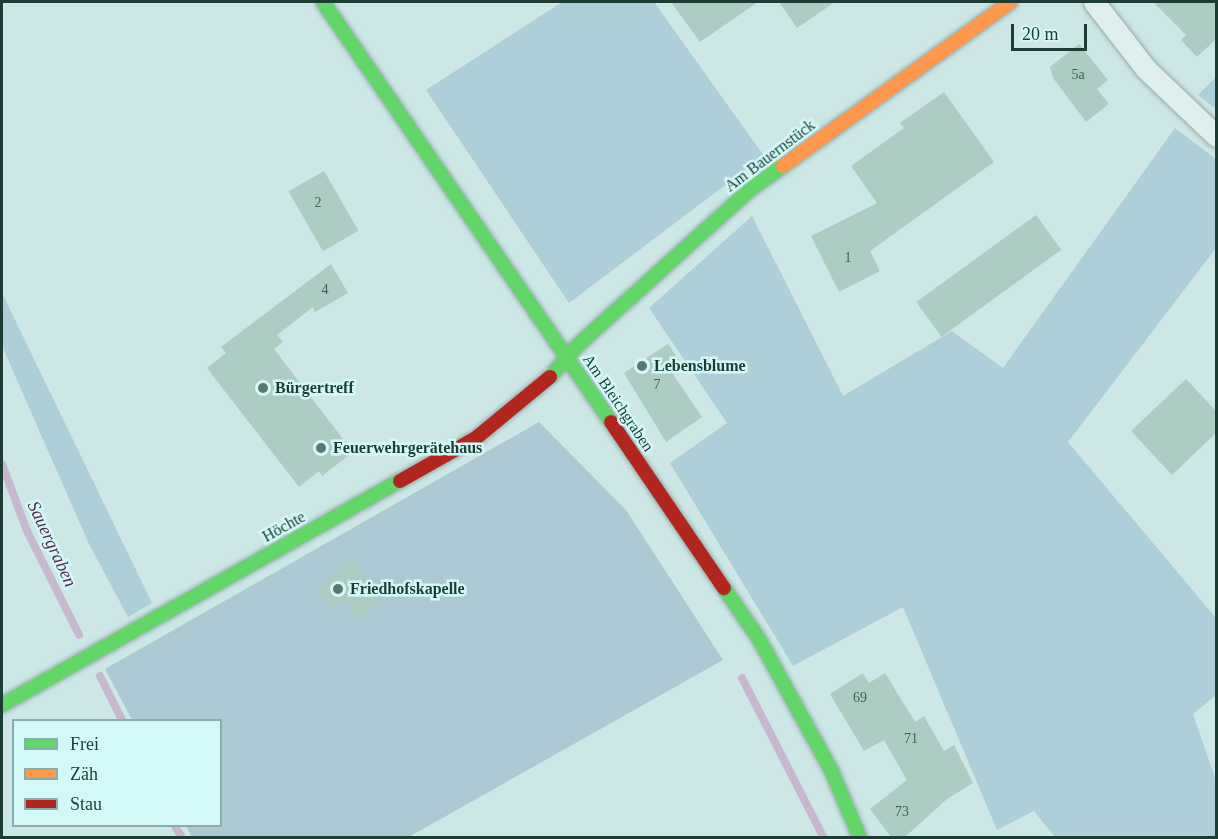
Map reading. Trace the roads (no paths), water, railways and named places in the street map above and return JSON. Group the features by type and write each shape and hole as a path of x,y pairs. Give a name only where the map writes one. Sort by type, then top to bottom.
{"street":[{"name":"Am Bleichgraben","path":"323,2 759,639 832,772 860,837"},
{"name":"Am Bauernstück","path":"568,358 751,189 1010,2"},
{"path":"1094,2 1146,69 1216,136"},
{"name":"Höchte","path":"2,705 476,438 568,358"}],"waterway":[{"name":"Sauergraben","path":"2,464 27,531 79,635"},
{"name":"Sauergraben","path":"100,676 122,719"},
{"path":"742,678 824,838"},
{"name":"Sauergraben","path":"176,827 182,838"}],"place":[{"name":"Lebensblume","path":"642,366"},
{"name":"Bürgertreff","path":"263,388"},
{"name":"Feuerwehrgerätehaus","path":"321,448"},
{"name":"Friedhofskapelle","path":"338,589"}]}
